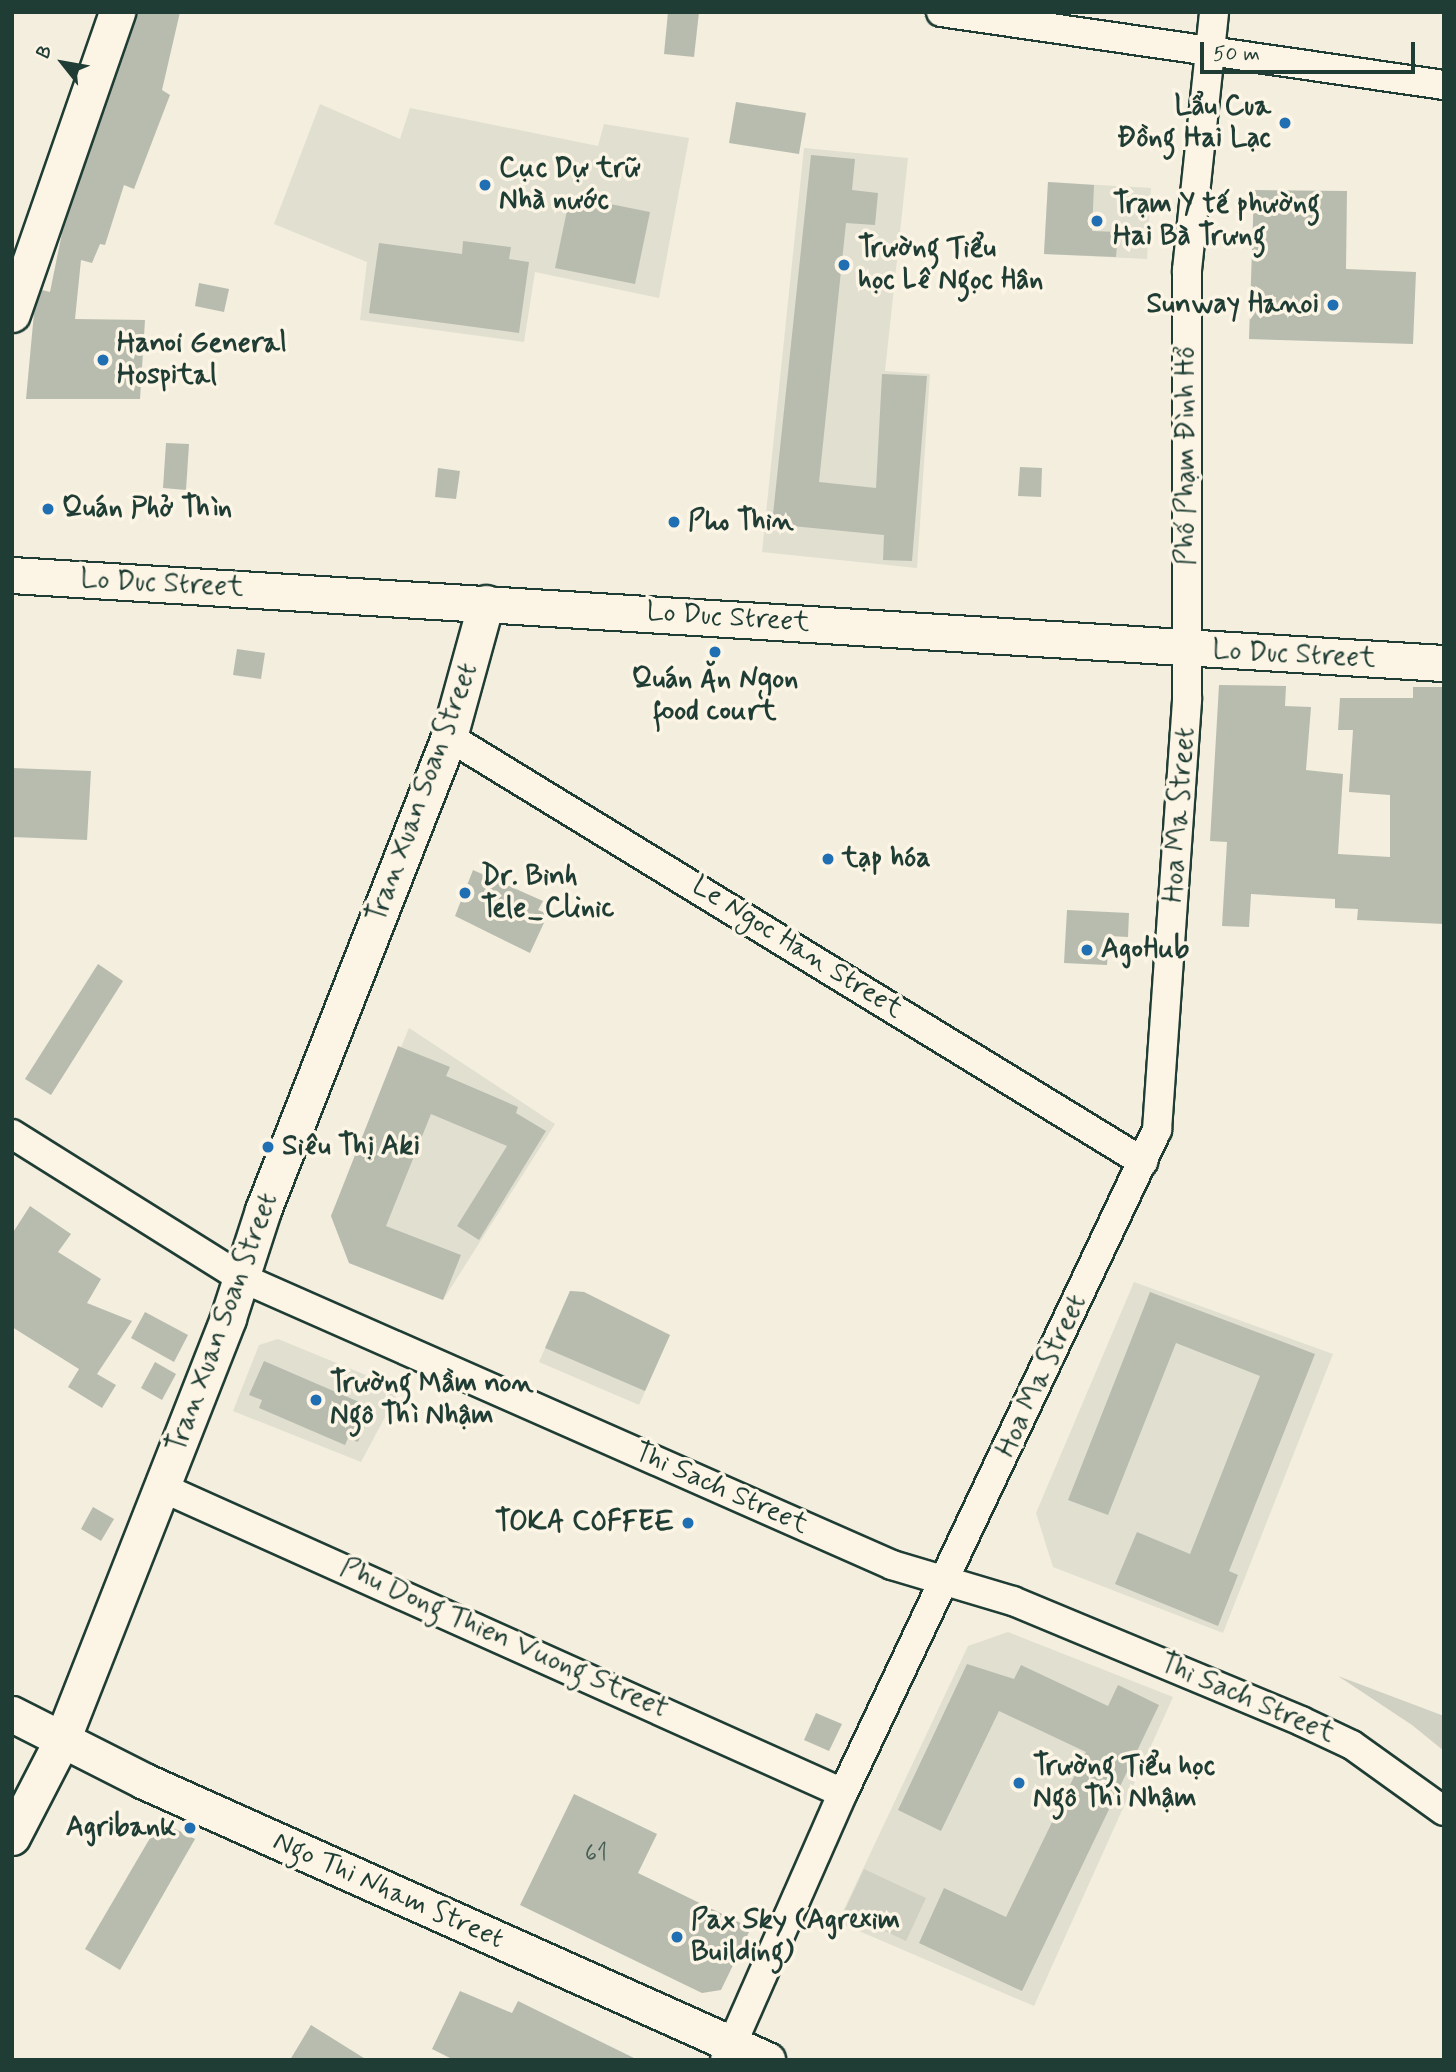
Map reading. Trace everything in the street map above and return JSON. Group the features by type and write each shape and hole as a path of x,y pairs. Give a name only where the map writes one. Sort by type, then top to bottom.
{"street":[{"path":"12,314 117,12"},
{"path":"941,12 1210,48 1444,85"},
{"name":"Phố Phạm Đình Hổ","path":"1187,649 1187,270 1214,12"},
{"name":"Lo Duc Street","path":"12,575 1444,663"},
{"name":"Tran Xuan Soan Street","path":"12,1837 62,1740 163,1488 449,737 486,603"},
{"name":"Hoa Ma Street","path":"728,2053 843,1793 946,1583 1143,1162 1161,1100 1187,649"},
{"name":"Le Ngoc Han Street","path":"449,737 1143,1162"},
{"name":"Thi Sach Street","path":"12,1134 242,1278 946,1583 1013,1601 1301,1721 1353,1745 1444,1811"},
{"name":"Phu Dong Thien Vuong Street","path":"163,1488 843,1793"},
{"name":"Ngo Thi Nham Street","path":"12,1714 62,1740 728,2053 767,2060"}],"shaded area":[{"name":"Cục Dự trữ Nhà nước","path":"320,104 400,139 410,108 598,146 604,124 689,138 659,298 535,272 524,342 360,320 367,262 274,224"},
{"name":"Trường Tiểu học Lê Ngọc Hân","path":"804,148 908,158 885,371 930,374 917,568 762,552"},
{"name":"Trạm Y tế phường Hai Bà Trưng","path":"1048,182 1151,188 1147,259 1044,254"},
{"path":"409,1028 555,1124 443,1300 349,1263 331,1216"},
{"path":"1134,1282 1333,1354 1223,1633 1053,1567 1036,1513"},
{"name":"Trường Mầm non Ngô Thì Nhậm","path":"570,1291 584,1292 670,1335 639,1405 539,1362"},
{"name":"Trường Mầm non Ngô Thì Nhậm","path":"278,1339 400,1389 361,1462 233,1411 259,1345"},
{"name":"Trường Tiểu học Ngô Thì Nhậm","path":"1008,1632 1173,1697 1034,2006 838,1922 968,1646"},
{"path":"1338,1676 1444,1716 1444,1751 1412,1725"},
{"path":"864,1869 926,1898 906,1941 844,1912"}],"building":[{"path":"137,12 180,12 162,90 170,95 134,189 124,185 105,245 100,244 92,263 81,260 75,319 145,320 140,399 26,399 34,313 42,290 50,292 62,233"},
{"path":"668,12 699,12 694,57 664,54"},
{"path":"736,102 806,113 799,154 729,143"},
{"path":"811,155 855,159 852,190 878,193 875,225 846,223 819,482 876,488 882,374 927,376 912,561 883,560 884,535 772,524"},
{"path":"1048,182 1094,185 1092,231 1118,232 1116,257 1044,254"},
{"name":"Sunway Hanoi","path":"1254,190 1347,191 1346,269 1416,272 1413,344 1249,339"},
{"path":"570,196 650,212 635,284 555,268"},
{"path":"463,241 511,247 509,259 529,262 519,333 369,313 379,243 462,254"},
{"path":"199,283 229,289 224,312 195,306"},
{"path":"166,443 189,444 186,490 163,488"},
{"path":"1020,467 1042,468 1041,497 1018,496"},
{"path":"438,468 460,471 456,499 435,497"},
{"path":"237,649 265,653 261,679 233,675"},
{"path":"1219,685 1286,686 1285,706 1311,707 1306,770 1343,774 1338,854 1390,857 1390,795 1349,792 1353,730 1338,730 1340,698 1413,698 1413,687 1444,687 1444,924 1357,920 1358,909 1335,908 1335,899 1251,894 1249,927 1222,926 1227,842 1210,841"},
{"path":"12,768 91,771 87,840 12,837"},
{"path":"473,870 543,901 538,910 548,914 530,953 455,916"},
{"name":"AgoHub","path":"1067,910 1129,913 1128,937 1109,936 1107,965 1064,963"},
{"path":"98,964 123,981 51,1095 25,1079"},
{"path":"398,1046 450,1067 446,1076 518,1107 516,1113 546,1131 479,1240 457,1226 507,1146 431,1114 386,1226 461,1255 443,1300 349,1263 331,1216"},
{"path":"30,1206 71,1234 58,1252 101,1279 87,1303 132,1321 97,1374 116,1385 102,1408 68,1387 79,1369 12,1327 12,1234"},
{"name":"Trường Mầm non Ngô Thì Nhậm","path":"570,1291 584,1292 670,1335 645,1391 545,1348"},
{"path":"1150,1292 1315,1354 1229,1571 1238,1575 1218,1626 1115,1584 1137,1532 1190,1554 1260,1376 1176,1343 1108,1515 1068,1500"},
{"path":"145,1312 188,1335 174,1362 131,1338"},
{"path":"264,1361 373,1408 358,1442 348,1438 345,1445 259,1408 262,1400 249,1395"},
{"path":"155,1362 176,1374 162,1400 141,1388"},
{"path":"93,1507 114,1519 101,1541 81,1529"},
{"path":"967,1664 1014,1679 1021,1665 1108,1706 1118,1685 1159,1705 1022,1991 919,1943 944,1888 1006,1917 1086,1752 999,1711 941,1831 898,1810"},
{"path":"816,1713 842,1724 829,1751 804,1740"},
{"path":"574,1794 657,1834 638,1873 751,1928 721,1990 702,1993 520,1905"},
{"path":"160,1821 195,1839 120,1970 85,1949"},
{"path":"460,1991 512,2013 518,2001 638,2060 454,2060 432,2049"},
{"path":"311,2025 367,2060 290,2060"}],"place":[{"name":"Lẩu Cua Đồng Hai Lạc","path":"1285,123"},
{"name":"Cục Dự trữ Nhà nước","path":"485,185"},
{"name":"Trạm Y tế phường Hai Bà Trưng","path":"1097,221"},
{"name":"Trường Tiểu học Lê Ngọc Hân","path":"844,265"},
{"name":"Sunway Hanoi","path":"1333,305"},
{"name":"Hanoi General Hospital","path":"103,360"},
{"name":"Quán Phở Thìn","path":"48,509"},
{"name":"Pho Thin","path":"674,522"},
{"name":"Quán Ăn Ngon food court","path":"715,652"},
{"name":"tạp hóa","path":"828,859"},
{"name":"Dr. Binh Tele_Clinic","path":"465,893"},
{"name":"AgoHub","path":"1087,950"},
{"name":"Siêu Thị Aki","path":"268,1147"},
{"name":"Trường Mầm non Ngô Thì Nhậm","path":"316,1400"},
{"name":"TOKA COFFEE","path":"688,1523"},
{"name":"Trường Tiểu học Ngô Thì Nhậm","path":"1019,1783"},
{"name":"Agribank","path":"190,1828"},
{"name":"Pax Sky (Agrexim Building)","path":"677,1937"}]}
